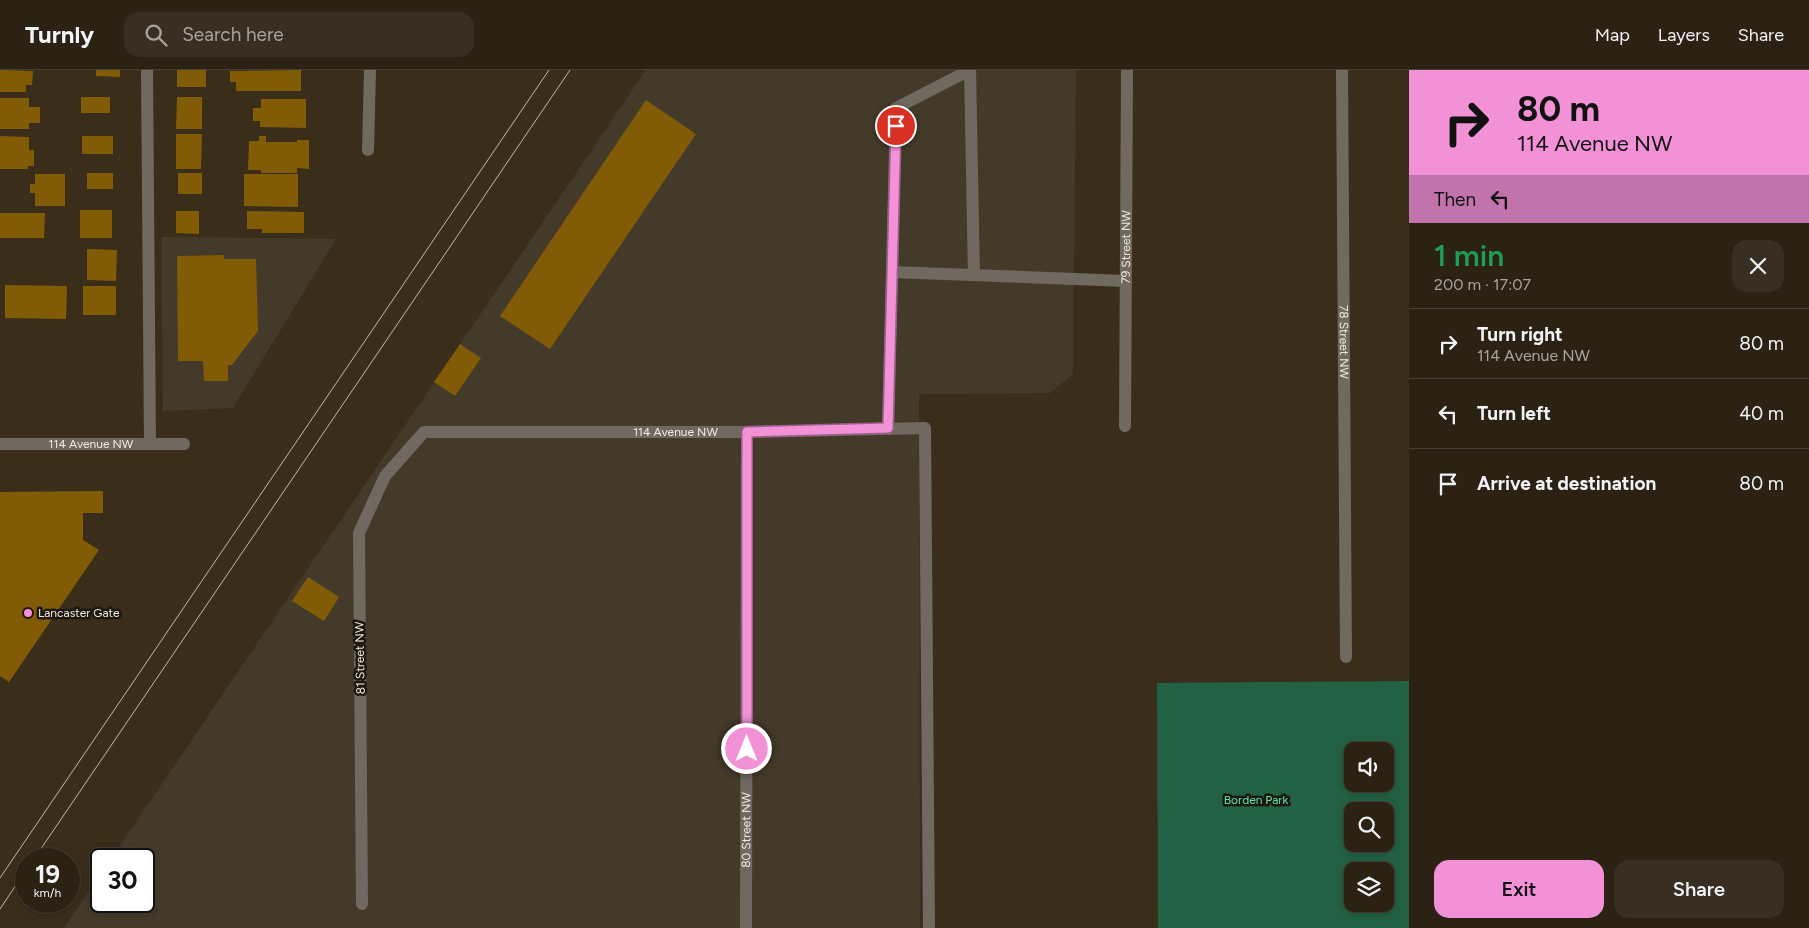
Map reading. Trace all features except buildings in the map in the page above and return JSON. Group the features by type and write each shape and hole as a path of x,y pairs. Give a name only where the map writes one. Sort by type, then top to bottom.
{"street":[{"path":"147,70 150,444"},
{"path":"368,150 370,70"},
{"path":"888,428 896,108 970,70 974,275"},
{"name":"79 Street NW","path":"1125,426 1127,70"},
{"name":"78 Street NW","path":"1342,70 1346,656"},
{"path":"892,272 1126,281"},
{"name":"114 Avenue NW","path":"424,432 747,432 925,428 929,928"},
{"name":"81 Street NW","path":"362,904 359,533 385,476 424,432"},
{"name":"80 Street NW","path":"746,928 747,432"},
{"name":"114 Avenue NW","path":"0,444 184,444"}],"shaded area":[{"path":"646,70 1076,70 1073,374 1050,393 919,394 920,928 64,928 74,913 80,913 80,904 90,889 90,913 155,913 155,848 118,848"},
{"path":"161,237 336,239 233,408 163,411"}],"green space":[{"name":"Borden Park","path":"1409,681 1409,928 1158,928 1157,683"}],"tram line":[{"path":"0,878 549,70"},
{"path":"41,848 570,70"},
{"path":"0,909 15,886"}],"place":[{"name":"Lancaster Gate","path":"28,613"}],"route":[{"path":"747,749 747,432 888,428 896,126"}]}
